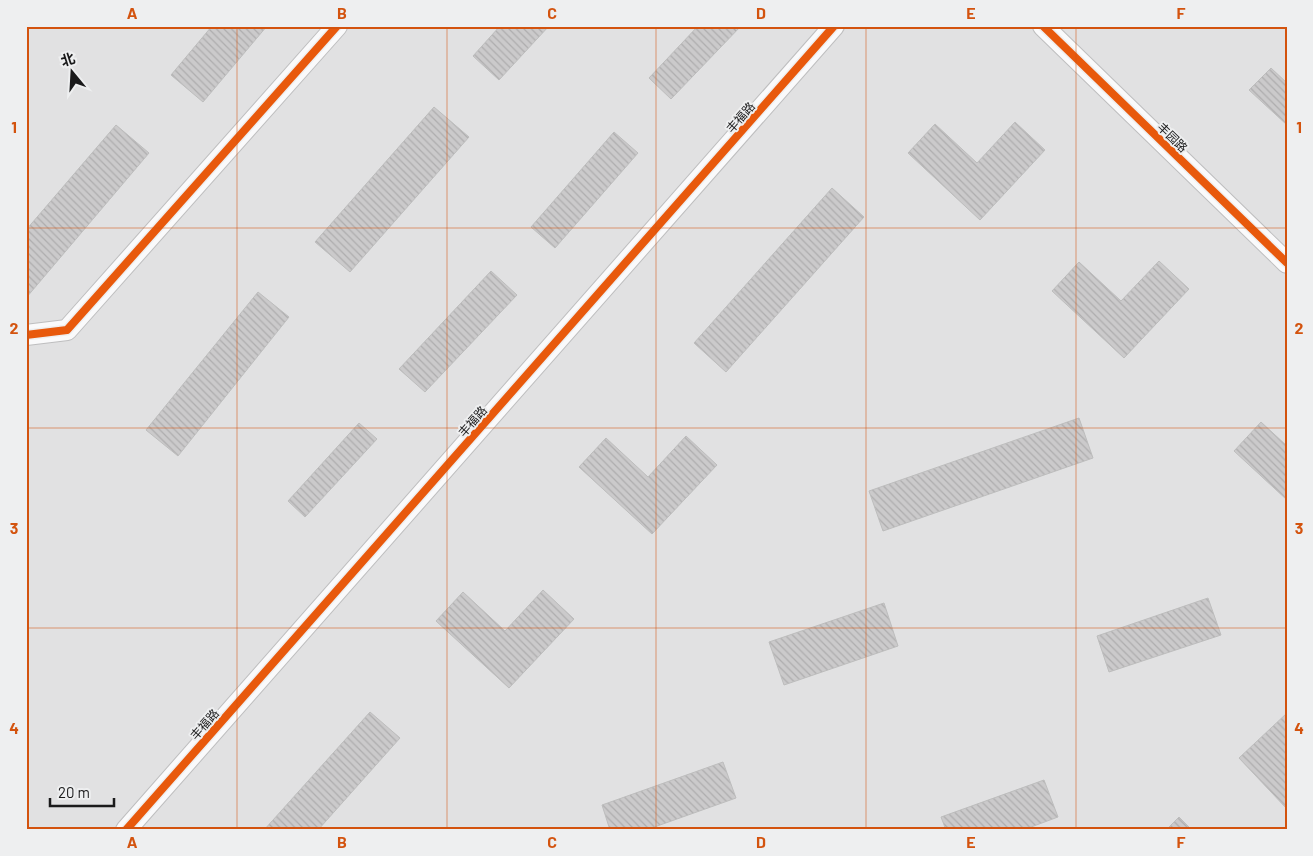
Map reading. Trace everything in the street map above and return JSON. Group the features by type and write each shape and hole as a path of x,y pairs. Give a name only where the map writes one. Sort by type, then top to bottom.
{"street":[{"path":"26,335 67,330 336,26"},
{"name":"丰福路","path":"126,830 834,26"},
{"name":"丰园路","path":"1043,26 1287,263"}],"building":[{"path":"212,26 267,26 203,102 171,75"},
{"path":"500,26 549,26 499,80 473,56"},
{"path":"698,26 741,26 671,99 649,78"},
{"path":"1271,68 1287,83 1287,125 1249,90"},
{"path":"434,107 469,137 350,272 315,242"},
{"path":"1015,122 1045,150 980,220 908,153 935,124 977,163"},
{"path":"116,125 149,153 26,298 26,230"},
{"path":"614,132 638,153 555,248 531,227"},
{"path":"832,188 864,217 726,372 694,343"},
{"path":"1159,261 1189,289 1124,358 1052,291 1079,262 1121,301"},
{"path":"491,271 517,295 425,392 399,369"},
{"path":"258,292 289,317 178,456 146,430"},
{"path":"1079,418 1093,458 883,531 869,491"},
{"path":"1261,422 1287,446 1287,500 1234,451"},
{"path":"359,423 377,439 305,517 288,501"},
{"path":"686,436 717,465 652,534 579,467 606,438 648,477"},
{"path":"543,590 574,619 509,688 436,621 463,592 505,631"},
{"path":"1208,598 1221,635 1109,672 1097,636"},
{"path":"884,603 898,646 784,685 769,642"},
{"path":"370,712 400,738 318,830 264,830"},
{"path":"1287,713 1287,809 1239,758"},
{"path":"723,762 736,798 646,830 610,830 602,805"},
{"path":"1044,780 1058,817 1023,830 946,830 941,817"},
{"path":"1179,817 1192,830 1166,830"}],"cycle path":[{"path":"26,335 67,330 337,26"},
{"path":"126,830 834,26"},
{"path":"1043,26 1287,263"}]}
